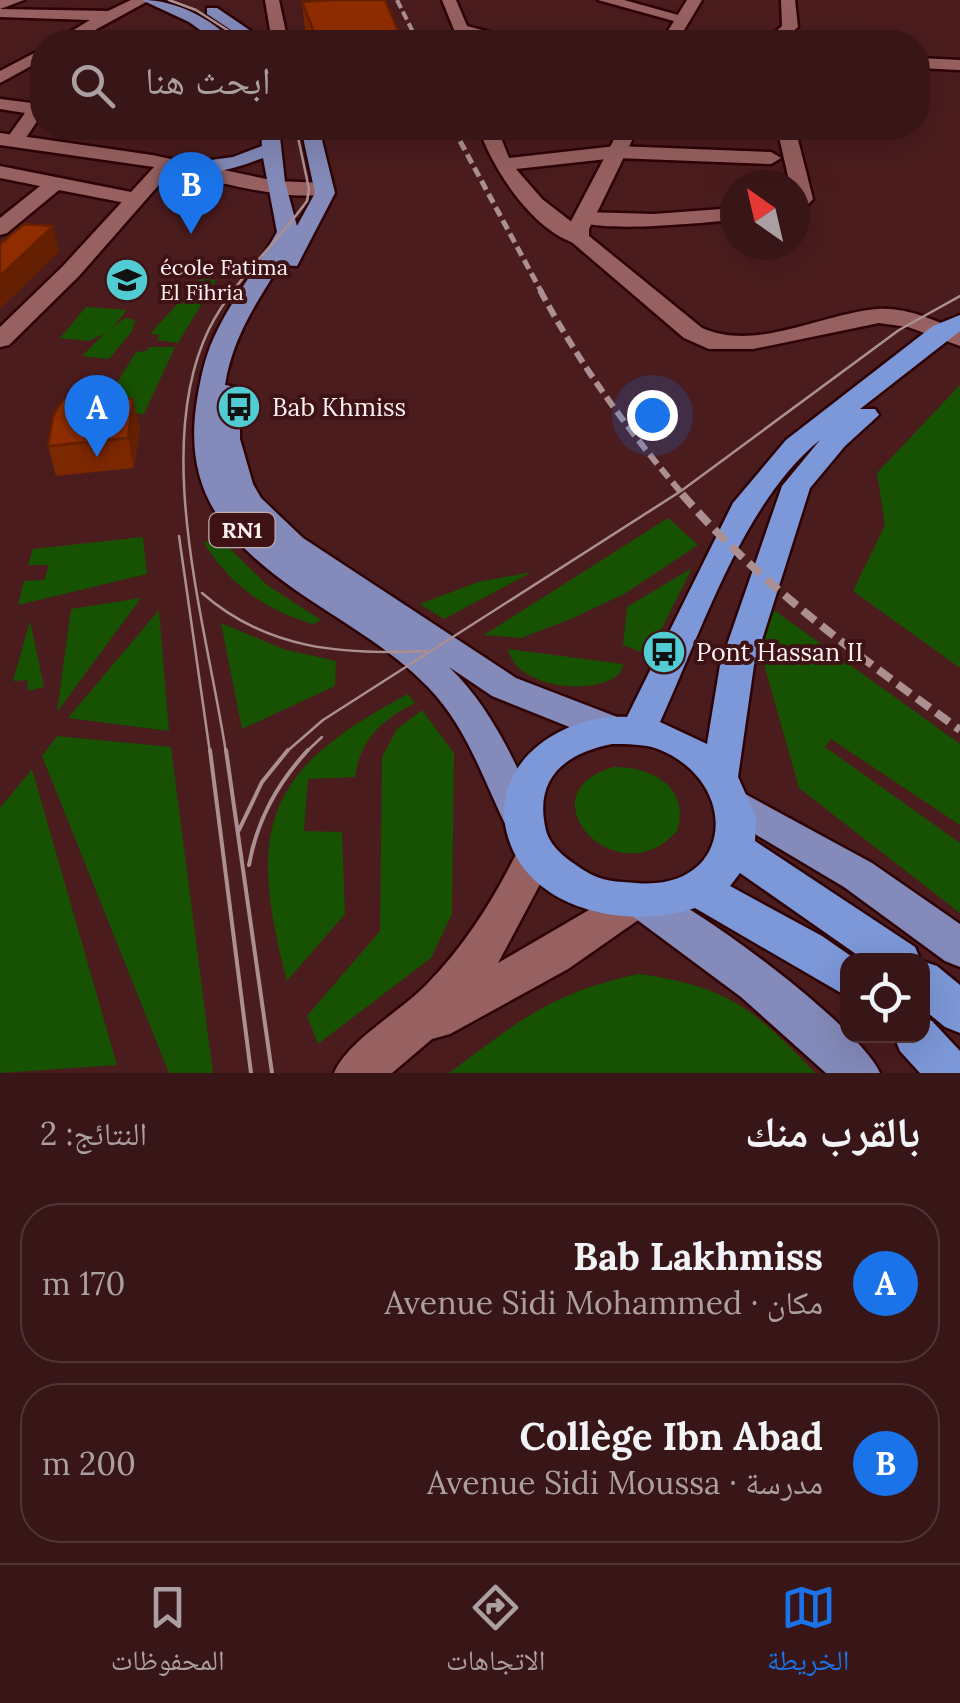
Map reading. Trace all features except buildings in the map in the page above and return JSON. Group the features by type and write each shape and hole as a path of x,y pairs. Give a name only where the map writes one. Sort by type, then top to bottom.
{"highway":[{"path":"530,838 526,787 544,758 574,738 625,730 744,509 796,446 955,333"},
{"path":"638,904 674,899 698,889 720,871 732,848 738,826 728,790 736,664 796,486 836,440 955,333"},
{"name":"RN1","path":"625,730 684,747 728,790"},
{"name":"RN1","path":"530,838 560,878 592,896 638,904"},
{"path":"732,848 890,953"},
{"path":"698,889 807,949 840,972"},
{"path":"930,987 960,1013"},
{"path":"922,1043 950,1073"}],"main road":[{"path":"146,0 209,30"},
{"path":"187,0 239,30"},
{"path":"178,167 236,162 268,140"},
{"name":"RN1","path":"271,140 274,196 288,232 240,307 226,335 210,388 204,438 215,488 232,518 270,558 300,582 396,641 440,678 484,734 530,838"},
{"path":"313,140 325,191"},
{"name":"RN1","path":"325,191 307,232 258,308 234,362 227,390 226,438 239,484 268,522 324,570 515,693 625,730"},
{"path":"728,790 858,874 960,948"},
{"path":"638,904 736,966 811,1025 857,1073"}],"street":[{"path":"0,5 17,0"},
{"path":"79,30 146,0"},
{"path":"272,0 278,30"},
{"path":"449,0 460,29 464,30"},
{"path":"608,0 681,18"},
{"path":"676,30 695,0"},
{"path":"786,30 790,27 788,0"},
{"path":"0,13 110,16"},
{"path":"0,27 30,31"},
{"path":"0,52 30,62"},
{"path":"930,64 960,65"},
{"path":"0,78 30,67"},
{"path":"0,104 30,106"},
{"path":"7,140 30,116"},
{"path":"7,140 178,167 190,177 274,196 325,191"},
{"path":"493,140 502,165 546,216 580,228 693,332 718,344 753,342 878,316 906,318 955,333"},
{"path":"580,228 622,140"},
{"path":"789,140 798,170"},
{"path":"502,165 616,152 771,158"},
{"path":"0,340 71,271 136,199 178,167"},
{"path":"2,175 136,199"},
{"path":"0,229 56,184"},
{"path":"0,202 51,210"},
{"path":"580,228 720,215"},
{"path":"357,1073 418,1027 491,941 530,838"},
{"path":"418,1027 511,981 638,904"}],"green space":[{"path":"200,279 216,280 178,343 157,340 160,335 150,334"},
{"path":"86,307 127,310 112,328 125,318 135,320 132,331 109,359 82,356 105,333 89,341 60,338"},
{"path":"149,347 175,347 144,414 99,412 136,352 147,351"},
{"path":"960,385 960,668 853,591 885,525 877,473"},
{"path":"668,518 698,545 624,594 521,638 484,635"},
{"path":"217,536 267,585 321,620 313,624 296,618 265,604 238,584 204,543"},
{"path":"143,537 147,574 18,605 24,581 44,580 49,565 28,565 33,549"},
{"path":"692,568 651,650 644,648 641,652 623,645 627,607"},
{"path":"532,572 444,619 420,604 478,582"},
{"path":"141,598 57,712 71,609"},
{"path":"771,608 960,744 960,825 831,739 825,747 960,843 960,913 799,788 758,643"},
{"path":"159,610 169,731 68,718"},
{"path":"30,621 44,687 28,691 27,680 13,681"},
{"path":"221,623 283,649 336,661 335,686 242,729"},
{"path":"508,649 623,664 618,674 606,682 569,686 530,676 516,664"},
{"path":"408,694 415,703 375,732 362,752 355,777 308,779 304,831 342,832 345,914 287,981 268,881 270,842 278,808 296,777 323,749"},
{"path":"422,710 454,753 452,914 431,958 318,1044 307,1016 380,931 382,757 397,729"},
{"path":"57,736 171,747 213,1073 169,1073 42,756"},
{"path":"614,767 654,775 673,792 680,816 677,831 653,849 629,853 606,847 588,834 577,817 576,798 587,780"},
{"path":"32,769 117,1065 0,1073 0,808"},
{"path":"639,974 696,986 738,1004 774,1032 815,1073 449,1073 516,1024 558,1000"}],"tram line":[{"path":"169,0 196,10 227,30"},
{"path":"226,753 189,538 185,428 192,376 209,329 230,295 307,201 309,189 299,140"},
{"path":"287,751 323,720 681,491 899,330 960,296"},
{"path":"179,536 210,753"},
{"path":"202,593 253,627 307,645 365,652 426,651"},
{"path":"307,751 322,737"},
{"path":"210,750 251,1073"},
{"path":"226,750 272,1073"},
{"path":"239,830 262,782 287,751"},
{"path":"249,865 270,803 307,751"}],"railway":[{"path":"397,0 412,30"},
{"path":"459,140 542,293"},
{"path":"540,290 606,397 685,497"},
{"path":"682,494 779,591 960,730"}],"place":[{"name":"Collège Ibn Abad","path":"191,234"},
{"name":"école Fatima El Fihria","path":"127,280"},
{"name":"Bab Khmiss","path":"239,407"},
{"name":"Bab Lakhmiss","path":"97,457"},
{"name":"Pont Hassan II","path":"664,652"}]}
